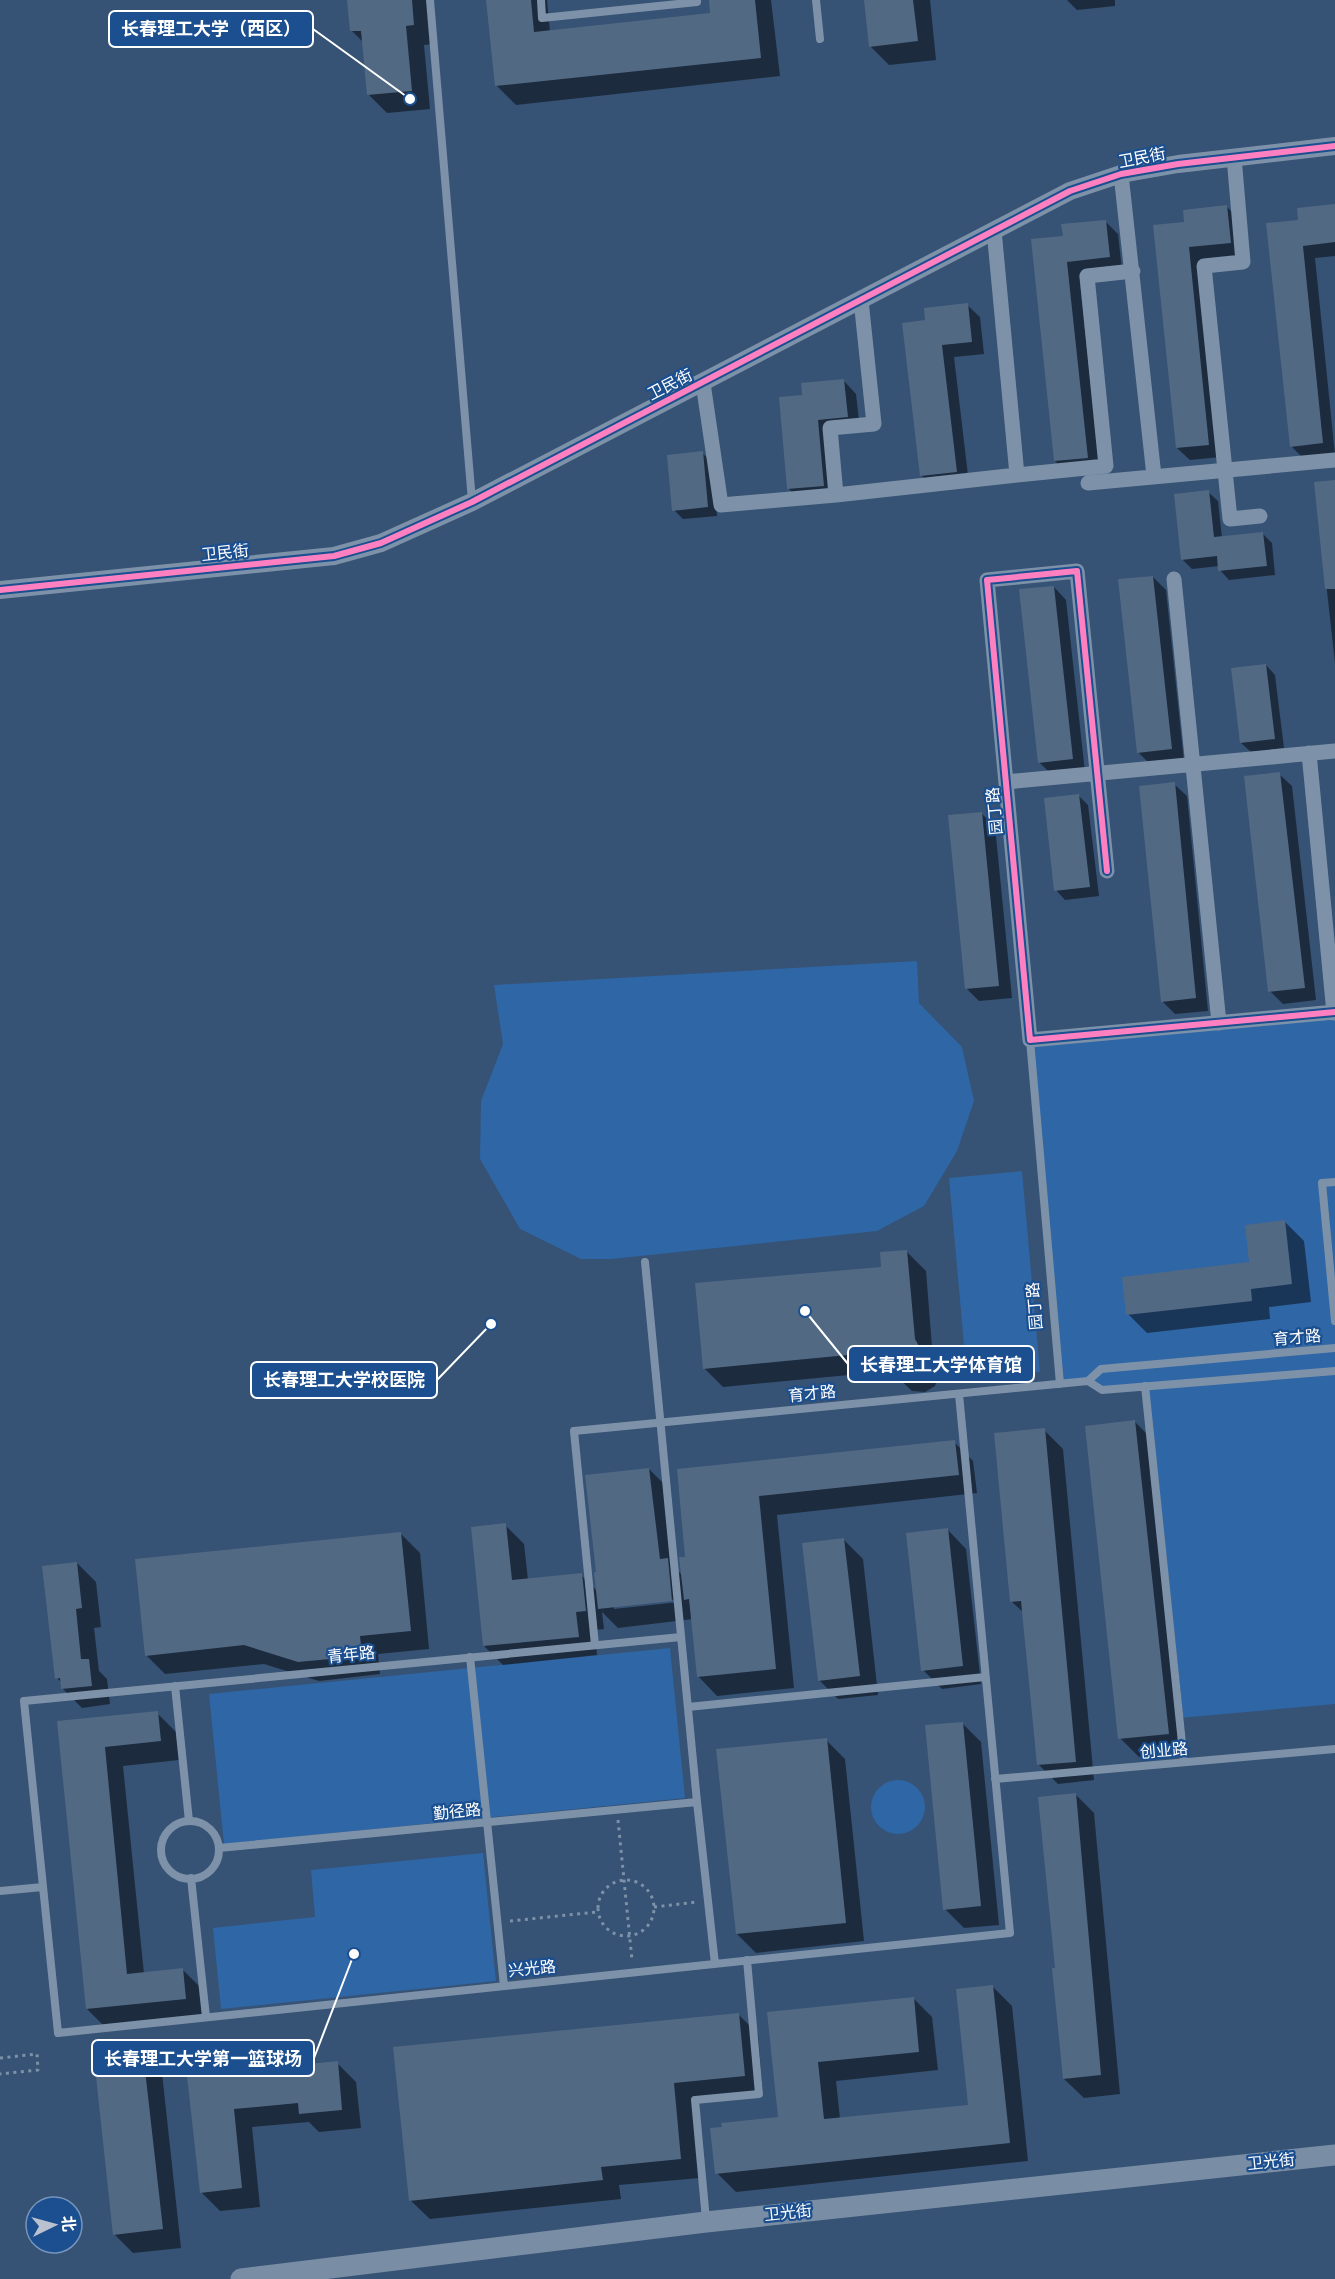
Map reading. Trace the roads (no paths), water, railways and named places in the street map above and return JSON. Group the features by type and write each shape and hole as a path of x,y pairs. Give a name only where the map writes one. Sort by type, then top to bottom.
{"main road":[{"name":"卫光街","path":"242,2279 706,2222 1335,2155"}],"street":[{"name":"卫民街","path":"0,590 334,556 381,543 472,502 1070,191 1121,174 1234,157 1335,146"},
{"path":"1234,157 1242,262 1204,266 1230,519 1260,516"},
{"path":"1121,174 1154,476"},
{"path":"994,230 1017,475"},
{"path":"703,383 721,505 1106,466 1087,276 1133,271"},
{"path":"836,495 830,428 874,424 861,300"},
{"path":"1088,483 1335,460"},
{"name":"园丁路","path":"1030,1040 987,580 1077,571 1097,773"},
{"path":"1174,579 1219,1023"},
{"path":"1006,782 1335,751"},
{"path":"1030,1040 1334,1012 1309,753"},
{"path":"1097,773 1107,871"}],"lane":[{"path":"430,0 472,502"},
{"path":"541,0 542,18 697,2 697,0"},
{"path":"816,0 820,39"},
{"name":"园丁路","path":"1030,1040 1060,1384"},
{"path":"1335,1182 1322,1183 1335,1321"},
{"path":"645,1262 697,1802 715,1964"},
{"name":"育才路","path":"595,1645 574,1431 1088,1381 1101,1369 1335,1348"},
{"name":"育才路","path":"1088,1381 1102,1390 1335,1371"},
{"path":"1145,1386 1184,1762"},
{"path":"959,1394 995,1779"},
{"name":"青年路","path":"43,1887 24,1701 681,1637"},
{"path":"470,1657 504,1986"},
{"path":"688,1707 985,1677"},
{"path":"175,1686 189,1821"},
{"name":"创业路","path":"995,1779 1335,1749"},
{"name":"兴光路","path":"43,1887 58,2033 1010,1933 995,1779"},
{"name":"勤径路","path":"219,1848 697,1802"},
{"path":"189,1821 208,1827 219,1848 216,1863 210,1871 202,1877 184,1879 175,1876 163,1862 161,1853 162,1843 172,1828 189,1821"},
{"path":"191,1878 206,2017"},
{"path":"0,1891 43,1887"},
{"path":"706,2222 695,2100 759,2094 747,1960"}],"place":[{"name":"长春理工大学（西区）","path":"410,99"},
{"name":"长春理工大学体育馆","path":"805,1311"},
{"name":"长春理工大学校医院","path":"491,1324"},
{"name":"长春理工大学第一篮球场","path":"354,1954"}]}
